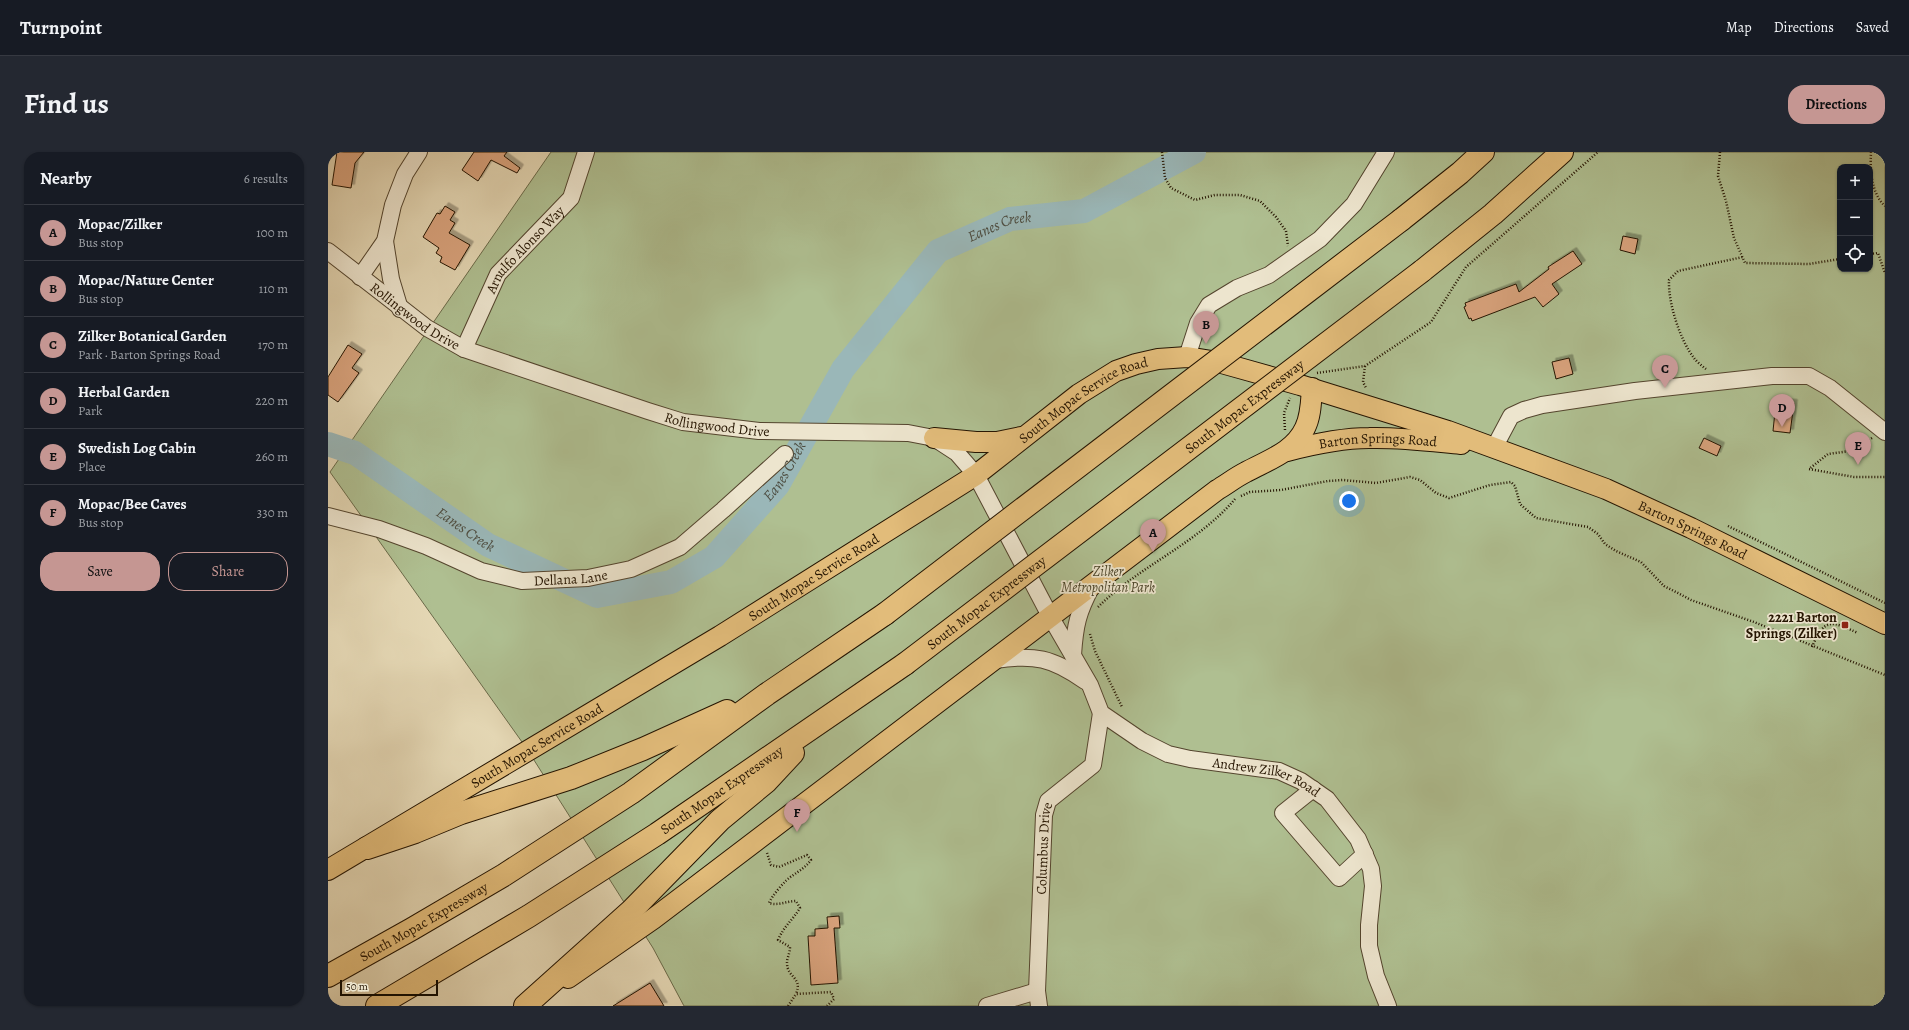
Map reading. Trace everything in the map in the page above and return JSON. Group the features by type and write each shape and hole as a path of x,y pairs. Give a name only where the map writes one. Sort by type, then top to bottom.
{"highway":[{"name":"South Mopac Expressway","path":"328,976 412,929 510,871 631,793 767,694 885,614 1401,220 1460,173 1483,152"},
{"name":"South Mopac Expressway","path":"377,1006 529,916 650,839 905,664 1422,271 1493,214 1562,152"},
{"path":"368,848 415,832 462,813 571,778 643,749 767,694"},
{"path":"526,1006 632,910 720,820 766,782 827,718"}],"main road":[{"name":"South Mopac Service Road","path":"328,870 368,848 528,749 720,636 976,475 1079,394 1116,371 1136,364 1158,359 1187,357 1312,381"},
{"name":"Barton Springs Road","path":"1312,381 1606,489 1691,528 1885,624"},
{"path":"526,1006 653,919 1217,490 1245,472 1286,451 1298,440 1310,415 1312,381"},
{"path":"934,438 976,442 997,442 1025,436"},
{"name":"Barton Springs Road","path":"1286,451 1309,445 1368,438 1415,439 1494,448"}],"street":[{"path":"400,309 391,279 386,241 393,204 405,174 419,152"},
{"name":"Arnulfo Alonso Way","path":"464,349 498,274 571,198 586,152"},
{"path":"1187,357 1198,323 1209,305 1237,288 1269,275 1320,239 1354,204 1386,152"},
{"path":"360,277 386,241"},
{"name":"Rollingwood Drive","path":"328,251 400,309 427,328 464,349 683,422 759,431 908,433 934,438 957,454 976,475 1050,616"},
{"path":"1494,448 1511,416 1524,410 1542,405 1636,391 1772,376 1809,376 1830,388 1885,432"},
{"name":"Dellana Lane","path":"328,516 379,529 426,546 481,571 522,581 588,578 631,568 680,547 785,454"},
{"path":"1073,655 1075,631 1080,608 1092,586"},
{"path":"1050,616 1090,685 1101,713"},
{"path":"995,660 1015,656 1038,657 1065,667 1090,685"},
{"name":"Andrew Zilker Road","path":"1101,713 1142,741 1168,754 1190,759 1279,771 1290,775 1327,799 1358,839 1371,869 1373,886 1369,925 1369,946 1376,976 1388,1006"},
{"name":"Columbus Drive","path":"1038,999 1044,815 1048,801 1093,765 1101,713"},
{"path":"1313,789 1283,813 1339,878 1365,854"},
{"path":"987,1006 1038,999"}],"path":[{"path":"1162,152 1165,178 1171,188 1195,200 1215,195 1240,195 1260,201 1276,217 1286,231 1290,260"},
{"path":"1312,381 1326,370 1365,366 1431,322 1466,267 1598,152"},
{"path":"1720,152 1718,176 1726,201 1734,238 1745,263 1809,264 1837,259"},
{"path":"1871,152 1870,173 1879,201 1885,206"},
{"path":"1873,254 1878,253 1885,273"},
{"path":"1718,381 1694,358 1683,337 1672,307 1669,280 1678,271 1742,257"},
{"path":"1365,366 1363,382 1366,391"},
{"path":"1286,451 1284,413 1291,395"},
{"path":"1885,432 1850,451 1828,454 1809,469 1854,477 1885,477"},
{"path":"1096,610 1120,588 1200,532 1227,509 1235,499 1250,492 1281,490 1328,481 1343,480 1376,483 1410,477 1420,480 1436,493 1449,498 1490,485 1511,482 1516,486 1520,504 1536,518 1588,528 1598,534 1605,544 1616,551 1641,562 1664,586 1691,600 1754,622 1812,647 1885,675"},
{"path":"1812,647 1820,630 1826,625 1834,624 1858,633"},
{"path":"1090,627 1094,651 1122,707"},
{"path":"766,849 771,866 779,867 807,855 811,860 804,869 790,877 772,896 768,903 774,905 788,901 796,901 800,908 793,920 783,929 778,940 790,947 787,963 790,973 798,981 798,989 788,1006"},
{"path":"796,994 831,992 834,999 827,1006"}],"green space":[{"name":"Zilker Metropolitan Park","path":"551,152 1885,152 1885,1006 684,1006 653,948 527,749 330,472"}],"building":[{"path":"337,152 364,152 355,163 351,188 332,185"},
{"path":"474,152 507,152 504,156 520,168 517,173 491,160 478,181 462,170"},
{"path":"445,206 455,212 450,220 455,223 449,233 470,245 455,270 440,262 442,257 436,253 439,248 423,237 437,213 440,214"},
{"path":"1623,236 1638,239 1635,254 1620,250"},
{"path":"1573,251 1582,264 1552,284 1559,294 1543,307 1535,297 1472,321 1471,318 1469,319 1464,307 1466,306 1465,303 1516,284 1519,292 1549,269 1548,267"},
{"path":"348,345 362,354 352,368 359,373 338,402 328,395 328,377"},
{"path":"1569,358 1573,374 1556,379 1552,362"},
{"path":"1776,402 1794,403 1790,433 1773,431"},
{"path":"1704,438 1721,446 1717,456 1699,448"},
{"path":"839,916 840,928 834,928 838,983 811,985 808,936 815,936 815,929 828,928 827,917"},
{"path":"650,983 664,1006 613,1006"}],"waterway":[{"name":"Eanes Creek","path":"328,444 355,453 488,545 597,596 671,582 714,557 778,485 843,369 938,251 1010,219 1084,211 1194,152"}],"place":[{"name":"Mopac/Nature Center","path":"1206,344"},
{"name":"Zilker Botanical Garden","path":"1665,388"},
{"name":"Herbal Garden","path":"1782,427"},
{"name":"Swedish Log Cabin","path":"1858,465"},
{"name":"Mopac/Zilker","path":"1153,552"},
{"name":"2221 Barton Springs (Zilker)","path":"1845,625"},
{"name":"Mopac/Bee Caves","path":"797,832"}]}
